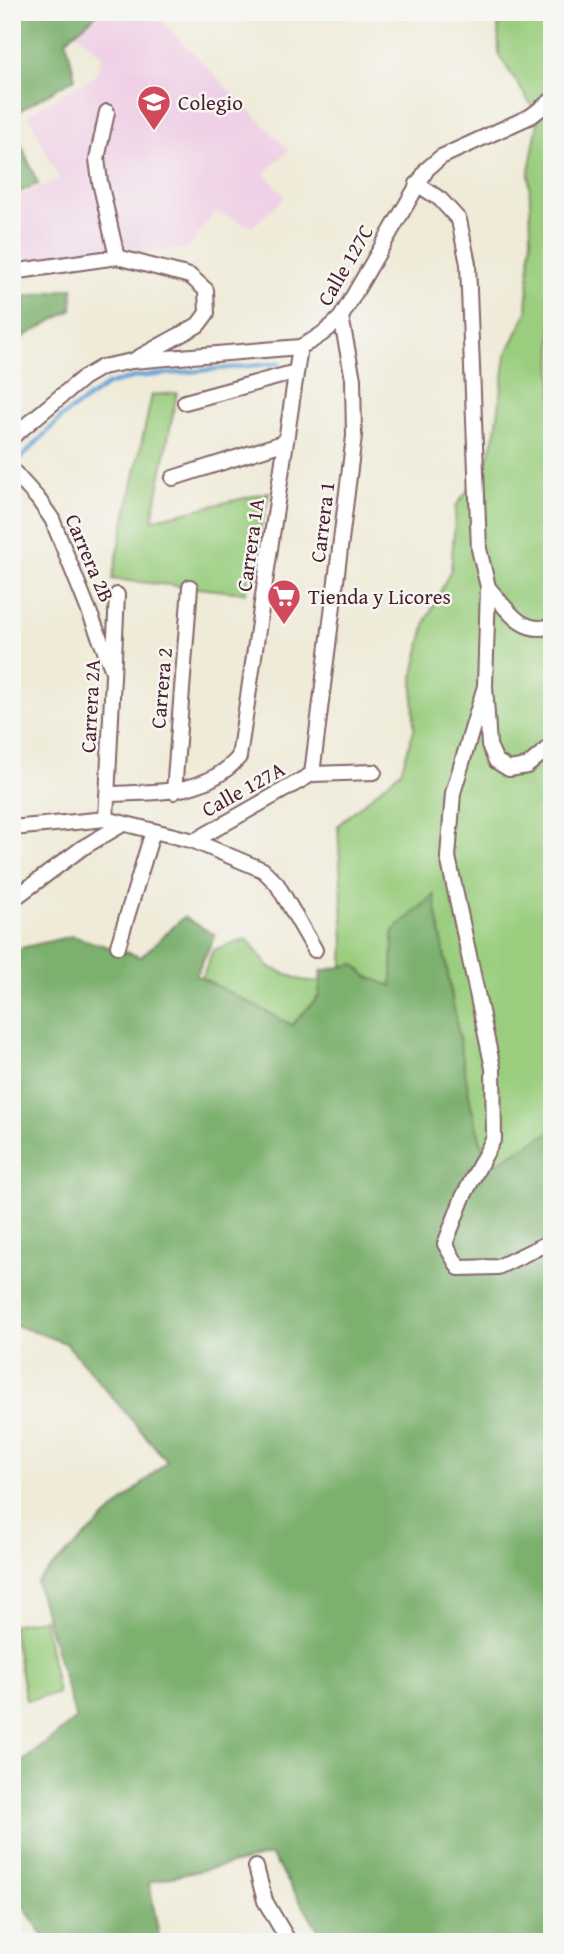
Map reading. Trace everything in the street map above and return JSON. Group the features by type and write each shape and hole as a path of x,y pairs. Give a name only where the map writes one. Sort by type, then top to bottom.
{"street":[{"name":"Calle 127C","path":"12,437 83,378 102,367 132,361 300,347 329,330 341,317 426,169 441,157 531,116 552,100"},
{"path":"107,112 97,159 117,257"},
{"path":"417,184 440,199 458,220 468,264 480,549 488,587 485,686 489,745 496,761 509,769 527,766 552,745"},
{"name":"Calle 127C","path":"12,272 117,257 190,276 206,290 207,313 198,325 132,361"},
{"name":"Carrera 1","path":"312,774 354,436 354,379 341,317"},
{"name":"Carrera 1A","path":"174,792 198,786 219,775 239,757 300,347"},
{"path":"185,402 296,372"},
{"path":"173,478 286,442"},
{"name":"Carrera 2B","path":"12,470 52,519 113,671"},
{"name":"Carrera 2","path":"174,792 190,587"},
{"path":"488,587 519,623 542,629 552,626"},
{"name":"Carrera 2A","path":"106,819 117,595"},
{"path":"485,686 453,793 448,857 493,1068 494,1138 463,1196 445,1244 459,1268 498,1267 552,1241"},
{"path":"312,774 374,772"},
{"name":"Calle 127A","path":"194,841 312,774"},
{"path":"107,794 174,792"},
{"path":"12,828 106,819 194,841 263,870 277,884 315,950"},
{"path":"12,900 82,848 123,824"},
{"path":"118,946 153,831"},
{"path":"256,1867 265,1901 289,1942"}],"shaded area":[{"name":"Colegio","path":"104,12 152,12 289,150 264,173 285,197 252,227 215,211 189,248 127,254 79,250 12,262 12,198 59,179 28,114 95,76 103,56 76,33"}],"green space":[{"path":"12,12 100,12 66,40 75,78 12,115"},
{"path":"498,12 552,12 552,1942 12,990 199,985 213,950 247,939 269,967 301,980 342,985 344,943 338,825 401,771 414,730 413,678 426,621 451,570 456,506 486,466 496,431 506,355 527,312 531,237 529,171 539,117 499,55"},
{"path":"12,123 38,184 12,195"},
{"path":"73,288 72,310 12,343 12,299"},
{"path":"177,393 152,520 269,492 245,593 112,579 152,395"},
{"path":"434,895 471,1105 488,1168 552,1131 552,1942 326,1942 271,1855 149,1882 160,1942 48,1942 12,1890 12,1770 76,1719 36,1582 167,1461 66,1343 12,1324 12,950 72,936 141,957 184,917 215,935 196,975 292,1025 319,996 321,971 354,964 368,977 392,986 393,931"},
{"path":"44,1619 58,1694 26,1700 12,1625"}],"waterway":[{"path":"19,460 63,416 107,385 135,377 279,363"}],"place":[{"name":"Colegio","path":"154,132"},
{"name":"Tienda y Licores","path":"284,626"}]}
